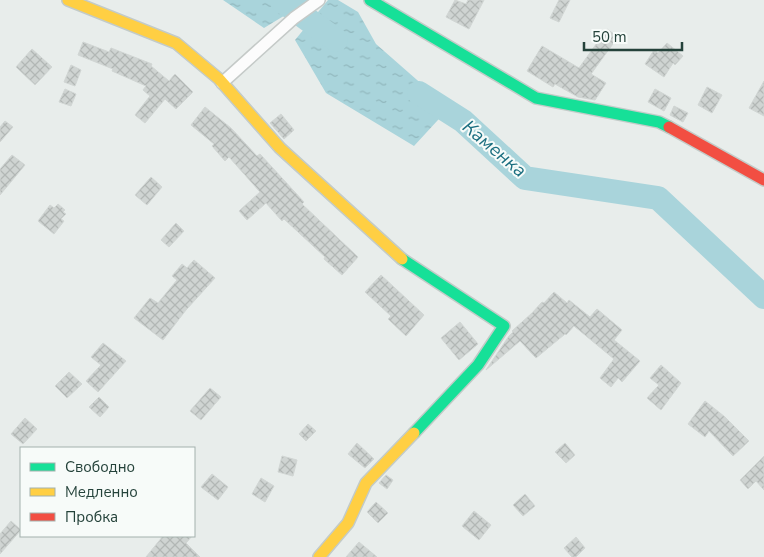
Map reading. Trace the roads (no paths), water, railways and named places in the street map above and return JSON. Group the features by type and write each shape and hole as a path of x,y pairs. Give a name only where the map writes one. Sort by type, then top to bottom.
{"street":[{"path":"68,0 176,43 222,83 280,148 402,259 504,326 478,365 366,483 348,523 319,557"},
{"path":"370,0 536,98 659,122 764,180"},
{"path":"222,83 294,18 315,3"}],"water":[{"path":"223,0 310,0 264,28"},
{"path":"328,0 338,0 358,12 376,44 449,108 414,146 326,93 295,40"}],"waterway":[{"name":"Каменка","path":"281,0 336,40"},
{"name":"Каменка","path":"419,93 463,121 525,178 658,198 764,297"}]}
